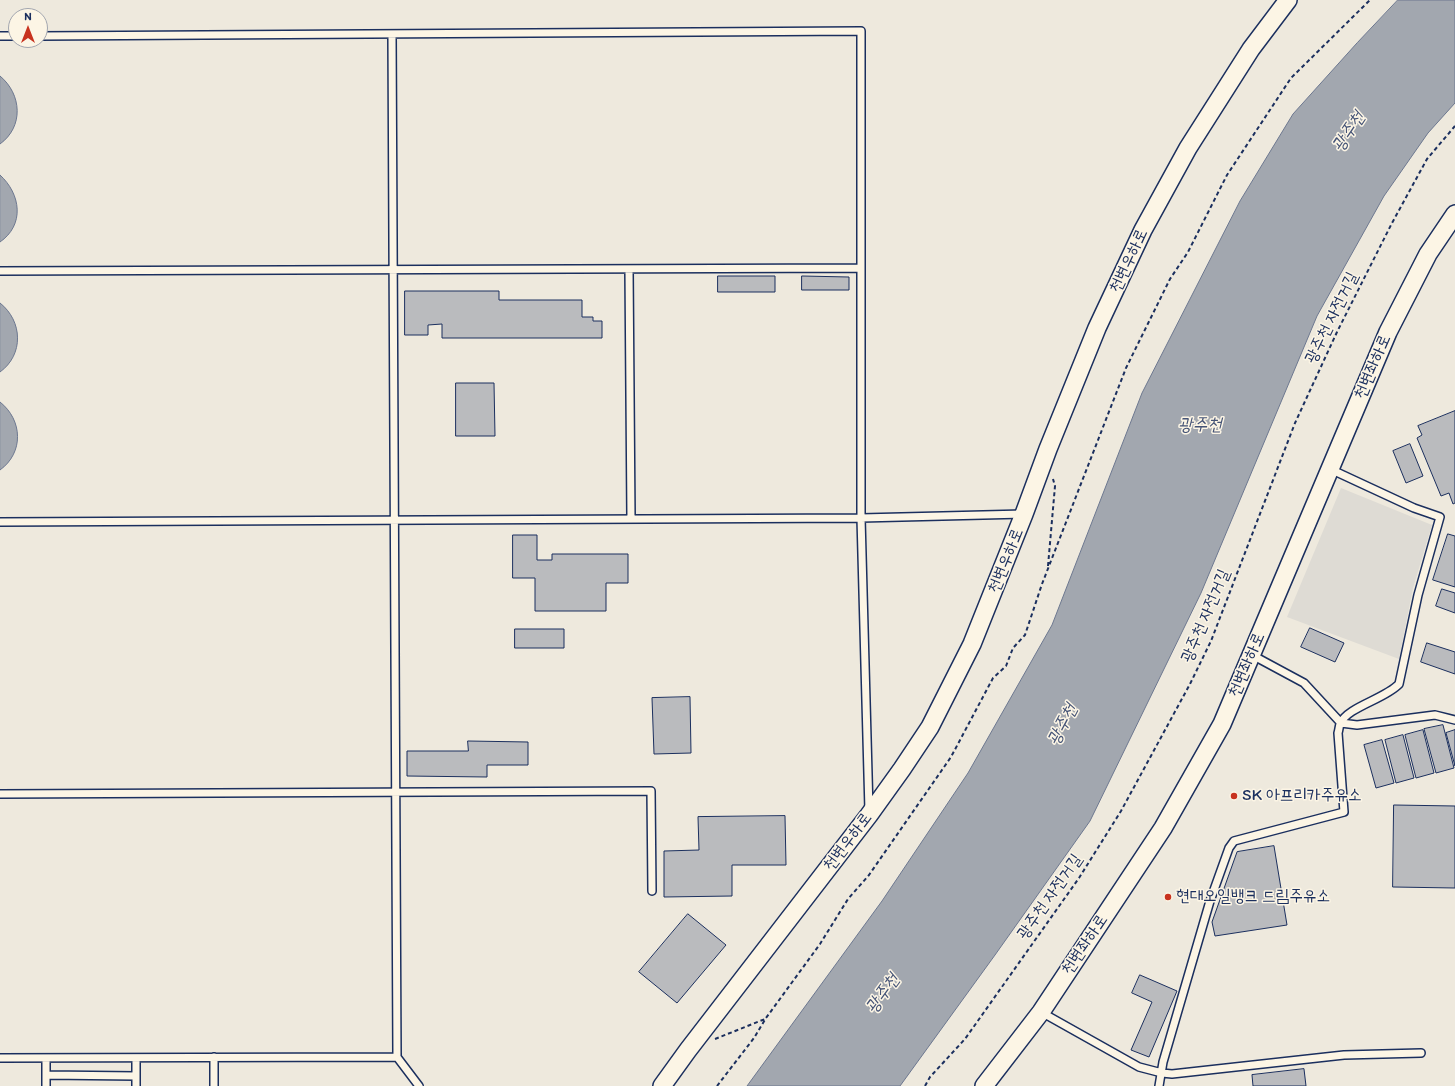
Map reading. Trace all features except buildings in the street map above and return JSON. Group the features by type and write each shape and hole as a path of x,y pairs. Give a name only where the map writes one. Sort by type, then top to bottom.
{"street":[{"name":"천변우하로","path":"662,1086 869,815 930,727 972,644 1094,336 1143,230 1188,148 1251,50 1288,0"},
{"name":"천변좌하로","path":"984,1086 1041,1012 1163,828 1222,724 1388,332 1428,254 1455,214"}],"lane":[{"path":"48,36 861,31 861,518 869,815"},
{"path":"392,34 397,1057 419,1086"},
{"path":"0,271 861,268"},
{"path":"629,269 631,519"},
{"path":"1159,1086 1163,1062 1210,901 1229,848 1234,841 1344,812 1338,733 1341,723 1350,712 1393,690 1399,684 1418,595 1440,517 1414,508 1330,469"},
{"path":"0,522 861,518 1024,514"},
{"path":"1251,655 1304,682 1341,723 1357,725 1435,715 1455,720"},
{"path":"0,794 651,791 652,891"},
{"path":"1041,1012 1138,1067 1162,1073 1172,1074 1344,1055 1421,1053"},
{"path":"214,1057 214,1086"},
{"path":"0,1058 397,1057"},
{"path":"46,1058 46,1086"},
{"path":"136,1058 136,1086"},
{"path":"46,1075 136,1076"}],"path":[{"path":"717,1086 754,1038 766,1018 820,944 848,899 869,875 952,757 993,678 1006,666 1013,648 1025,635 1042,584 1126,368 1170,279 1188,252 1228,175 1291,78 1370,0"},
{"name":"광주천 자전거길","path":"925,1086 930,1077 966,1039 1079,878 1121,811 1190,684 1211,641 1296,423 1336,332 1392,223 1428,159 1455,126"},
{"path":"1048,569 1055,486 1053,479"},
{"path":"709,1042 766,1018"}],"shaded area":[{"path":"1341,488 1432,525 1413,588 1399,659 1287,617"}],"water":[{"name":"광주천","path":"1398,0 1455,0 1455,103 1428,133 1384,196 1317,316 1201,593 1090,821 900,1086 747,1086 882,901 968,773 1052,625 1142,393 1240,201 1293,114"},
{"path":"0,76 13,92 17,110 13,129 8,137 0,144"},
{"path":"0,175 7,183 16,200 17,218 14,227 0,242"},
{"path":"0,303 8,310 13,319 18,338 17,347 13,357 8,365 0,372"},
{"path":"0,402 8,409 13,418 18,436 17,446 13,455 8,463 0,470"}],"place":[{"name":"SK 아프리카주유소","path":"1234,796"},
{"name":"현대오일뱅크 드림주유소","path":"1168,897"}]}
